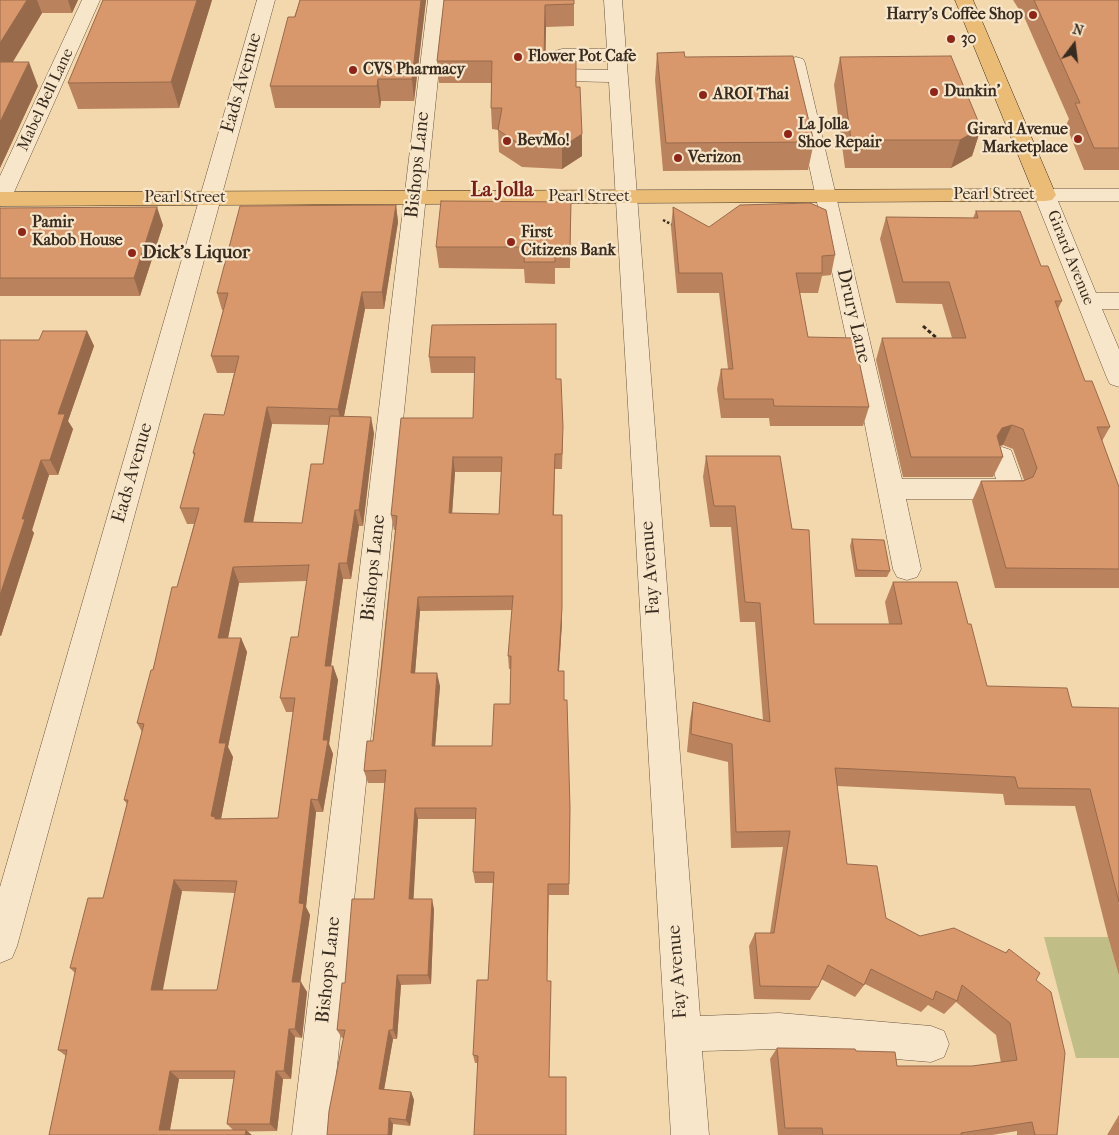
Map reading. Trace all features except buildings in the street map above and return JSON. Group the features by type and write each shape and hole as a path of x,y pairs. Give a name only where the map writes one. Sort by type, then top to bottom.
{"main road":[{"name":"Girard Avenue","path":"964,0 1045,196"},
{"name":"Pearl Street","path":"0,199 826,195 1045,196"}],"street":[{"name":"Mabel Bell Lane","path":"0,199 91,0"},
{"name":"Eads Avenue","path":"0,946 266,0"},
{"name":"Bishops Lane","path":"311,1135 436,0"},
{"name":"Fay Avenue","path":"613,0 690,1135"},
{"path":"562,54 616,55"},
{"name":"Drury Lane","path":"796,63 908,569"},
{"path":"562,75 618,76"},
{"name":"Pearl Street","path":"1045,196 1119,195"},
{"name":"Girard Avenue","path":"1045,196 1119,378"},
{"path":"1088,301 1119,301"},
{"path":"891,489 1012,490 1002,457"},
{"path":"682,1034 779,1031 931,1044"}],"path":[{"path":"655,217 681,230"},
{"path":"923,326 943,344"}],"shaded area":[{"path":"1044,937 1108,937 1119,976 1119,1058 1076,1058"}],"place":[{"name":"Harry's Coffee Shop","path":"1033,15"},
{"name":"30","path":"951,39"},
{"name":"Flower Pot Cafe","path":"518,57"},
{"name":"CVS Pharmacy","path":"353,70"},
{"name":"Dunkin'","path":"934,92"},
{"name":"AROI Thai","path":"703,95"},
{"name":"La Jolla Shoe Repair","path":"788,134"},
{"name":"Girard Avenue Marketplace","path":"1078,139"},
{"name":"BevMo!","path":"507,141"},
{"name":"Verizon","path":"678,158"},
{"name":"Pamir Kabob House","path":"22,232"},
{"name":"First Citizens Bank","path":"511,242"},
{"name":"Dick's Liquor","path":"132,253"}],"district":[{"name":"La Jolla","path":"502,191"}]}
